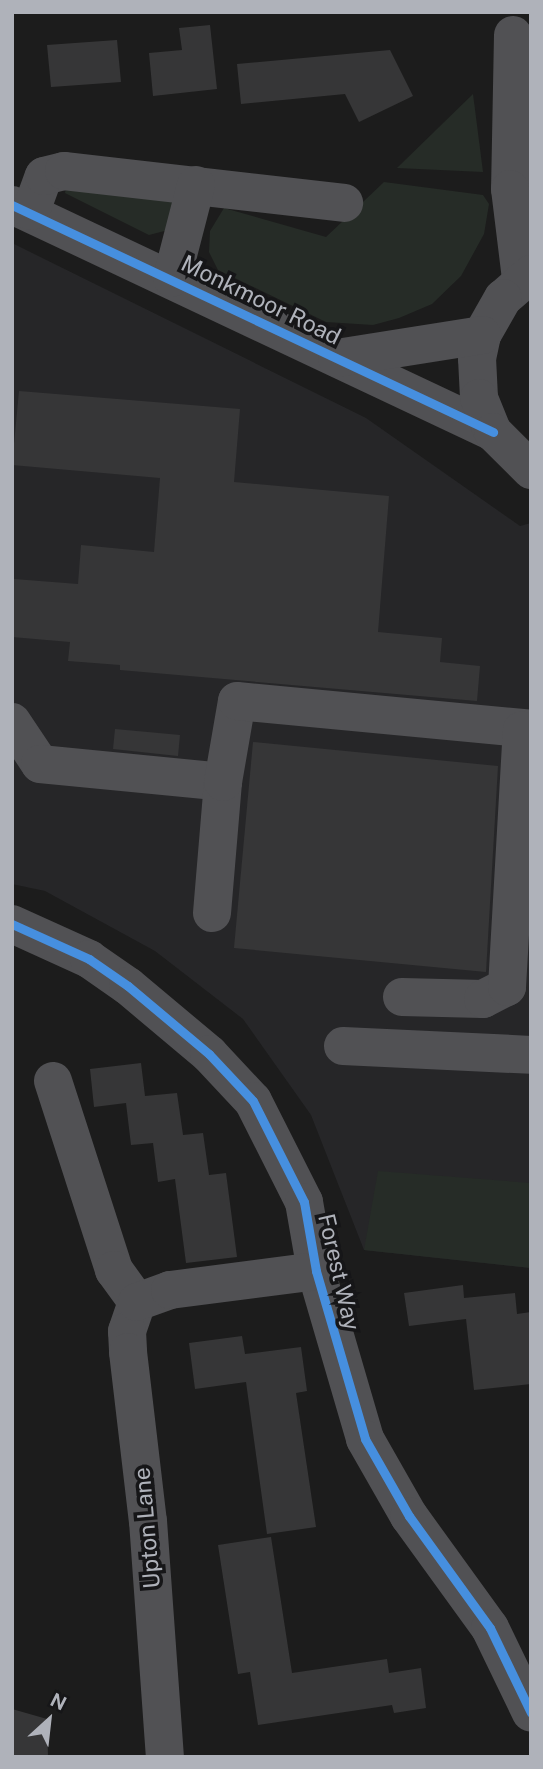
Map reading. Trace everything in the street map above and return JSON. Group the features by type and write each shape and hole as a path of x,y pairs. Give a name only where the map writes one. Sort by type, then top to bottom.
{"street":[{"path":"510,24 531,69"},
{"path":"510,24 510,189 526,276 502,298 482,335 479,398 492,432 531,470"},
{"path":"22,208 44,176 64,171 344,202"},
{"path":"172,278 197,185"},
{"name":"Monkmoor Road","path":"22,208 492,432"},
{"name":"Monkmoor Road","path":"337,358 482,335"},
{"path":"212,913 223,782 237,701 526,730 507,987 483,999 402,997"},
{"path":"12,722 40,764 223,782"},
{"name":"Forest Way","path":"12,924 89,959 128,986 209,1054 253,1101 304,1202 316,1271 365,1439 521,1665 531,1713"},
{"path":"344,1046 531,1055"},
{"path":"53,1081 114,1270 137,1302 170,1290 316,1271"},
{"name":"Upton Lane","path":"137,1302 127,1331 128,1352 148,1521 164,1757"}],"shaded area":[{"path":"473,94 483,172 397,168"},
{"path":"384,182 483,195 489,204 484,234 461,276 432,304 399,318 373,325 326,322 218,270 209,252 210,231 224,208 326,237"},
{"path":"66,188 171,200 176,212 172,229 149,235 65,193"},
{"path":"12,243 366,418 520,526 531,523 531,1268 364,1250 311,1115 243,1019 155,951 45,891 12,884"},
{"path":"378,1171 531,1183 531,1268 364,1250"}],"building":[{"path":"210,25 217,89 153,96 149,53 182,50 179,28"},
{"path":"117,40 121,82 51,87 47,45"},
{"path":"390,50 413,96 359,122 345,94 241,104 237,64"},
{"path":"19,391 240,409 234,482 389,496 378,632 442,638 440,662 480,666 477,701 120,670 120,665 68,661 70,642 12,637 14,579 78,584 81,545 154,552 160,478 12,465"},
{"path":"115,729 180,735 178,756 113,749"},
{"path":"253,742 498,766 486,972 234,948"},
{"path":"141,1063 145,1096 177,1093 183,1135 203,1133 209,1175 226,1173 237,1257 186,1263 175,1179 158,1182 153,1143 131,1145 126,1103 94,1107 90,1069"},
{"path":"463,1285 464,1298 515,1293 517,1314 531,1312 531,1384 474,1390 466,1319 409,1326 404,1293"},
{"path":"242,1336 245,1354 301,1347 307,1391 296,1393 316,1527 267,1534 246,1382 195,1389 189,1343"},
{"path":"271,1537 292,1673 387,1659 389,1673 421,1668 426,1708 394,1713 392,1705 258,1725 250,1672 238,1674 218,1545"},
{"path":"12,1709 47,1719 48,1757 12,1757"}],"cycle path":[{"path":"12,205 493,432"},
{"path":"12,924 89,959 128,986 209,1054 253,1101 304,1202 316,1271 365,1439 409,1516 490,1628 531,1713"}]}
